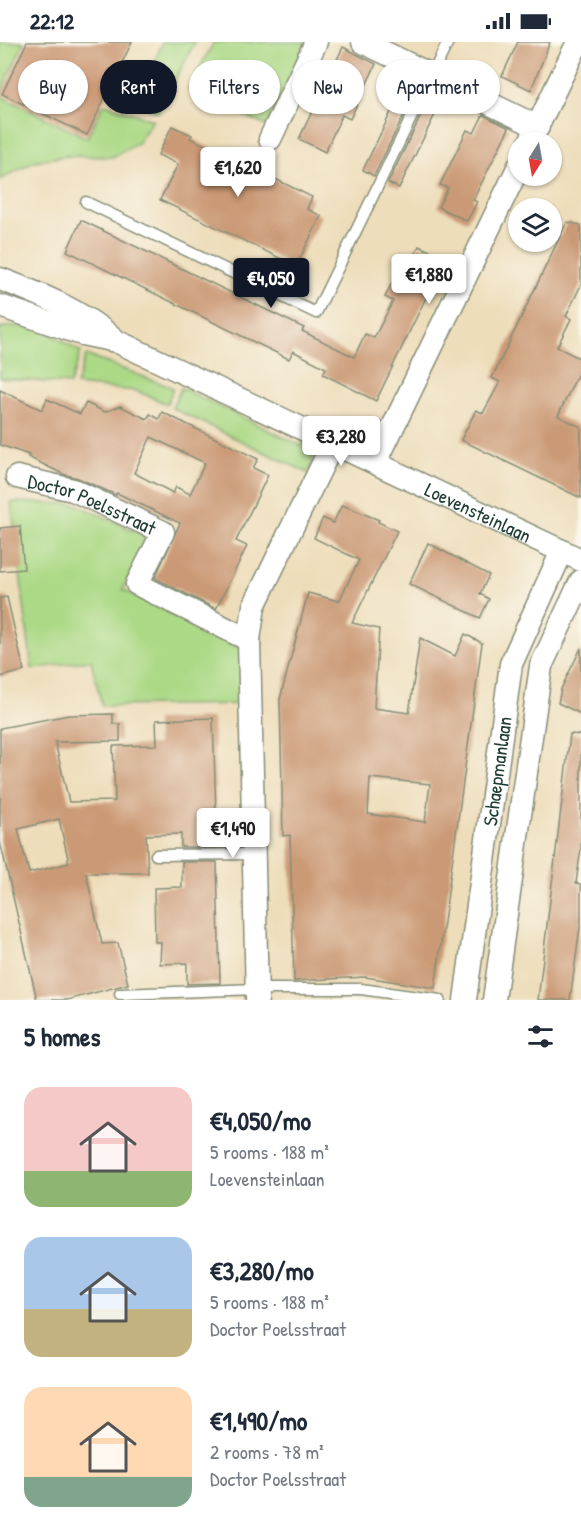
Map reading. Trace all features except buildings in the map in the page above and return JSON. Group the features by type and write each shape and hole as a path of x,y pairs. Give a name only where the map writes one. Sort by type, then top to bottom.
{"street":[{"path":"270,139 316,42"},
{"path":"363,42 401,60"},
{"path":"536,132 579,45"},
{"path":"498,114 529,132"},
{"path":"376,462 509,186"},
{"name":"Loevensteinlaan","path":"0,279 43,296 93,321 116,341"},
{"name":"Loevensteinlaan","path":"0,306 82,334 116,341 334,441 572,555"},
{"path":"257,994 249,640 254,606 334,441"},
{"name":"Doctor Poelsstraat","path":"17,477 72,490 163,532 137,584 249,640"},
{"name":"Schaepmanlaan","path":"465,1000 511,664 572,555"},
{"name":"Schaepmanlaan","path":"494,1000 541,666 581,581"}],"lane":[{"path":"439,60 448,42"},
{"path":"86,202 316,313 413,114"},
{"path":"156,855 254,854"},
{"path":"120,994 257,994 361,989 440,1000"}],"green space":[{"path":"0,42 24,42 0,94"},
{"path":"162,42 195,42 177,76 177,60 155,60"},
{"path":"214,42 306,42 297,60 292,60 292,71 280,97 280,60 204,60"},
{"path":"0,96 18,105 18,114 37,114 87,138 100,112 100,114 135,114 153,120 137,144 112,157 66,156 34,161 0,180"},
{"path":"241,114 272,114 266,126"},
{"path":"15,326 40,328 81,352 70,384 0,378 0,328"},
{"path":"86,355 173,388 167,404 137,391 76,385"},
{"path":"181,388 302,446 305,440 312,456 312,464 308,473 172,408"},
{"path":"11,502 76,504 146,536 123,590 246,651 245,704 102,706 91,660 32,669"}]}
